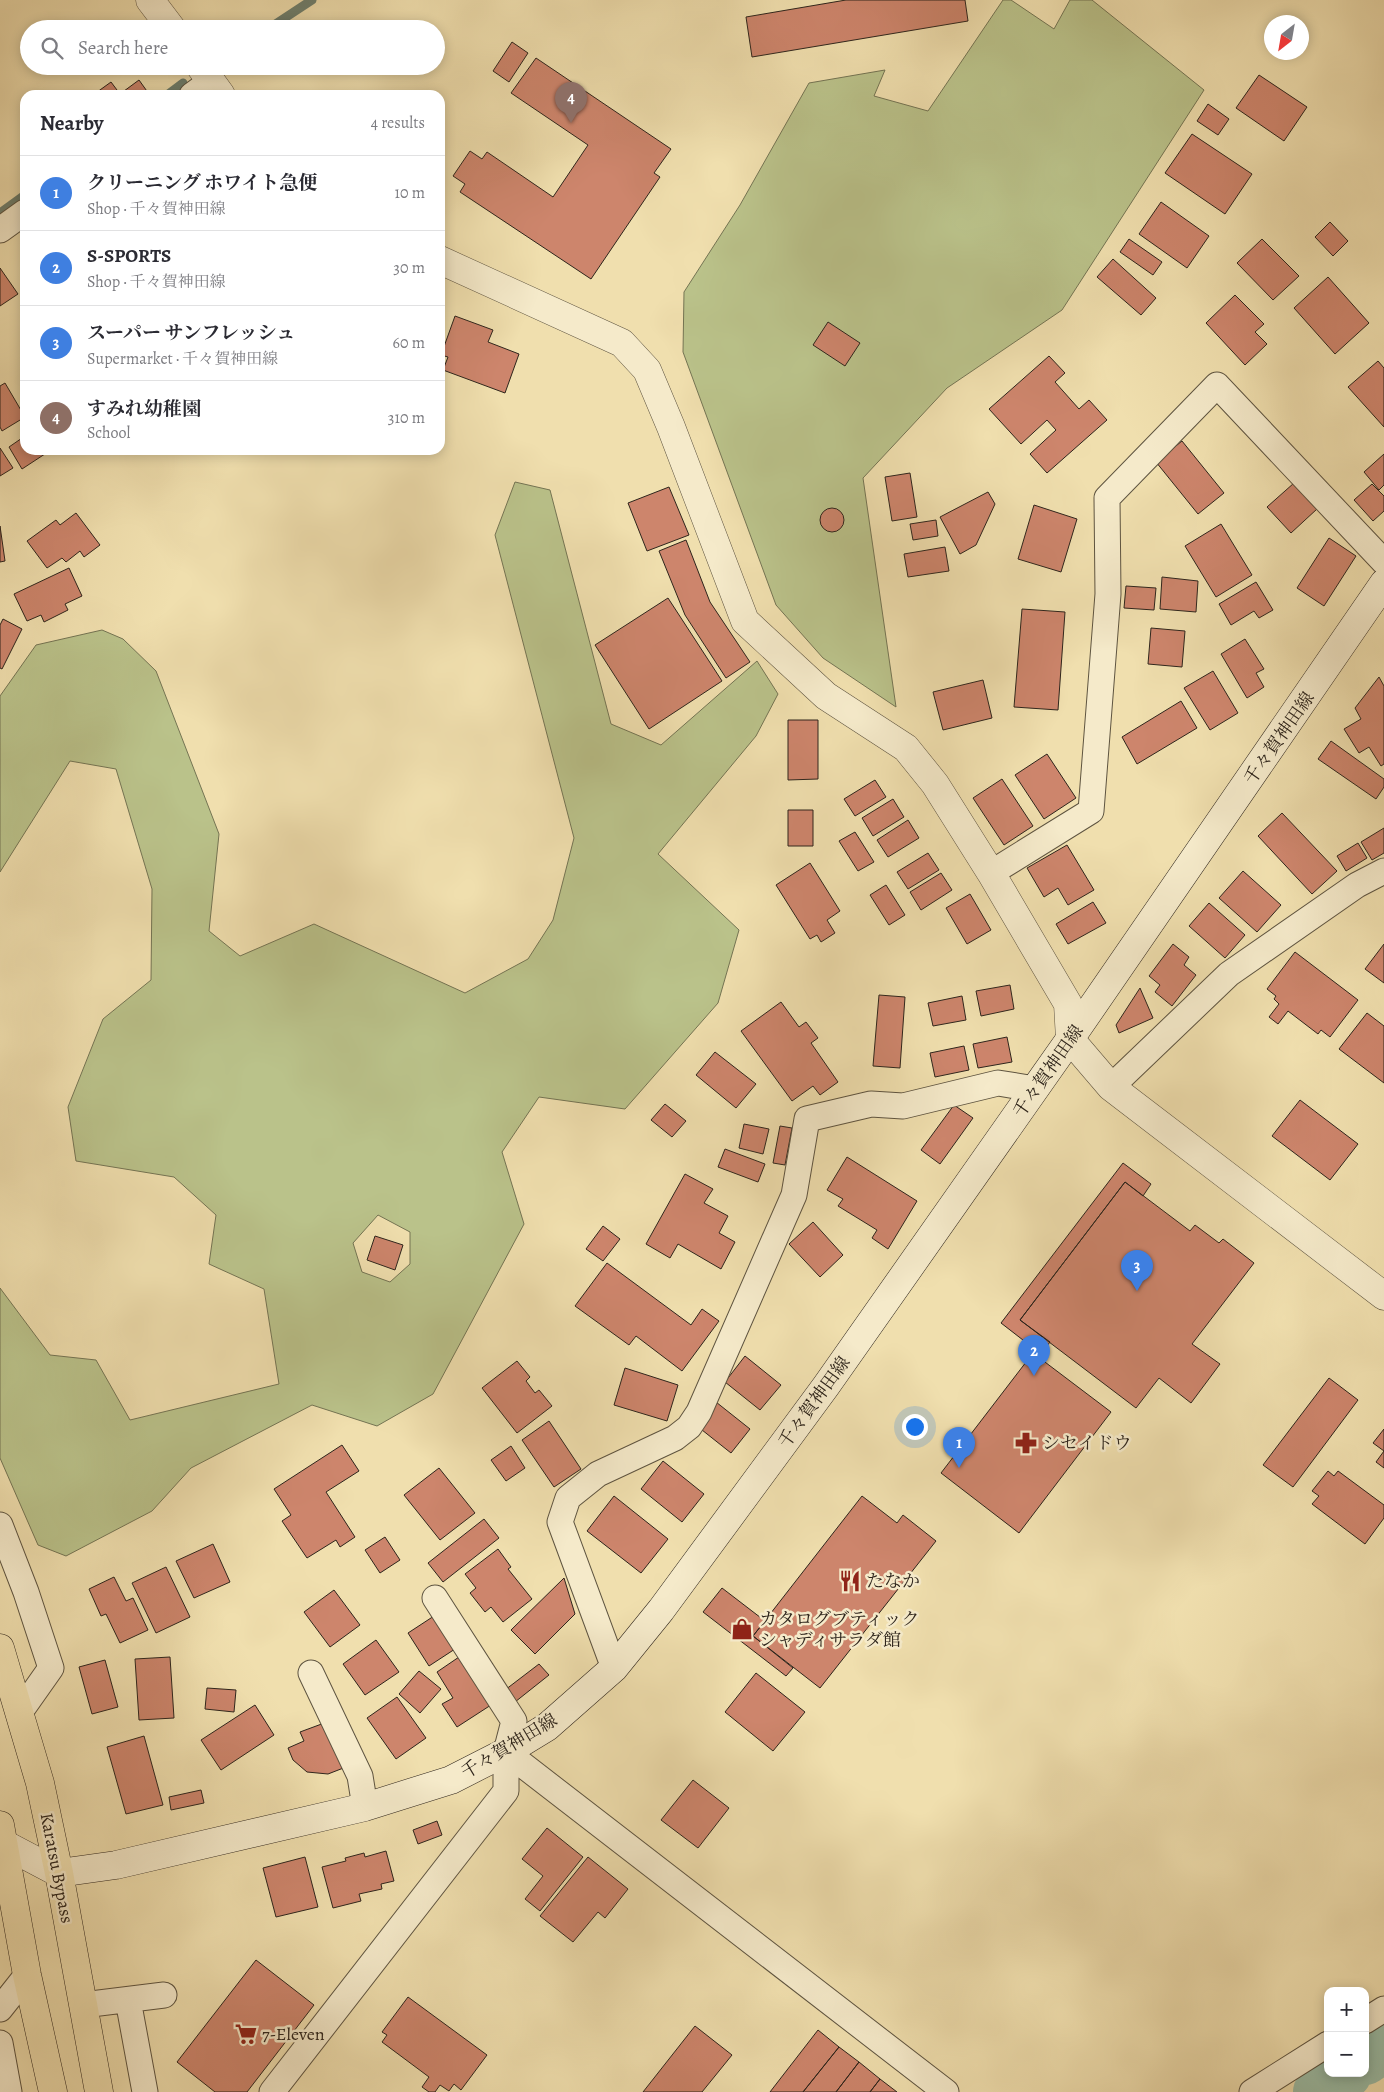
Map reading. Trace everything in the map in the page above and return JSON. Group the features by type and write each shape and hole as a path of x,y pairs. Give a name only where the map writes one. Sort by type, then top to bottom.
{"highway":[{"name":"Karatsu Bypass","path":"0,1648 40,1783 59,1873 99,2092"},
{"path":"1,1838 52,2092"}],"main road":[{"path":"150,0 165,20"},
{"path":"445,262 622,343 647,370 671,427 745,621 826,696 906,748 935,784 991,873 1068,1004 1070,1039 1111,1087 1384,1296"},
{"name":"千々賀神田線","path":"59,1873 116,1865 364,1807 451,1780 506,1752 548,1727 614,1668 661,1610 808,1412 1070,1039 1384,583"},
{"path":"1,1838 59,1873"}],"street":[{"path":"0,230 20,216"},
{"path":"991,873 1092,811 1108,594 1107,498 1217,385 1384,562"},
{"path":"1111,1087 1229,974 1357,886 1384,870"},
{"path":"614,1668 560,1522 568,1498 598,1474 675,1438 689,1427 699,1412 794,1195 807,1119 872,1104 903,1106 998,1083 1035,1089"},
{"path":"0,1525 26,1592 51,1668 20,1712"},
{"path":"272,2092 506,1791 506,1752 514,1721 435,1598"},
{"path":"311,1673 360,1776 364,1807"},
{"path":"506,1752 946,2092"},
{"path":"0,2009 27,1975"},
{"path":"83,2005 164,1996"},
{"path":"128,2000 145,2092"},
{"path":"1369,2018 1384,2009"},
{"path":"0,2043 9,2092"},
{"path":"1252,2092 1324,2047"}],"green space":[{"path":"1003,0 1011,0 1054,29 1070,0 1092,0 1204,90 1062,310 947,388 863,478 896,707 823,658 776,605 683,352 684,292 740,205 809,83 885,70 874,96 928,111"},
{"path":"515,482 550,490 611,724 661,745 757,661 778,694 756,736 658,854 739,930 718,1003 625,1109 539,1097 502,1152 524,1224 433,1394 377,1426 312,1405 191,1468 152,1511 66,1556 38,1545 0,1458 0,1288 50,1355 96,1360 130,1420 279,1384 264,1289 209,1264 216,1215 174,1177 76,1161 68,1107 103,1019 151,980 152,889 116,769 70,761 0,872 0,696 36,645 102,630 123,639 156,671 219,834 209,931 240,956 314,924 465,993 528,959 553,920 574,838 495,535","holes":["378,1215 410,1232 410,1264 390,1282 362,1272 353,1243"]}],"building":[{"path":"846,0 965,0 968,21 752,57 746,17"},
{"path":"512,42 528,53 509,82 493,71"},
{"path":"536,58 671,149 654,173 660,177 591,279 460,192 465,184 453,176 470,151 482,159 487,152 553,197 588,145 511,93"},
{"path":"1259,75 1307,107 1284,141 1236,108"},
{"path":"139,80 146,90 125,90"},
{"path":"111,82 117,90 100,90"},
{"path":"1208,104 1229,119 1218,135 1197,121"},
{"path":"1192,134 1252,174 1225,214 1165,173"},
{"path":"1161,202 1209,236 1187,268 1139,234"},
{"path":"1330,222 1348,241 1333,256 1315,237"},
{"path":"1129,239 1162,262 1153,275 1120,252"},
{"path":"1262,239 1299,276 1273,300 1237,263"},
{"path":"1113,259 1156,298 1141,315 1097,277"},
{"path":"0,268 18,294 0,306"},
{"path":"1328,277 1369,323 1335,354 1294,308"},
{"path":"1235,295 1264,324 1255,332 1267,344 1245,365 1206,323"},
{"path":"455,316 493,330 488,342 519,354 505,393 445,371 448,357 445,356 445,344"},
{"path":"828,322 860,343 845,366 813,345"},
{"path":"1049,356 1065,373 1055,382 1079,409 1089,400 1107,420 1047,473 1030,454 1056,430 1047,420 1021,444 989,409"},
{"path":"1378,361 1384,368 1384,427 1348,387"},
{"path":"5,383 20,408 20,420 2,431 0,427 0,386"},
{"path":"20,439 20,455 43,455 22,469 9,447"},
{"path":"1182,441 1224,493 1198,514 1156,462"},
{"path":"0,448 13,468 0,476"},
{"path":"1384,454 1384,485 1379,490 1364,472"},
{"path":"910,473 917,517 892,521 885,477"},
{"path":"1294,483 1317,509 1291,533 1267,507"},
{"path":"1372,484 1384,496 1384,511 1373,521 1354,500"},
{"path":"669,487 689,535 647,551 628,503"},
{"path":"988,492 995,504 976,545 960,554 940,517"},
{"path":"1034,505 1077,519 1061,572 1018,559"},
{"path":"832,508 841,511 844,520 841,529 832,532 823,529 820,520 823,511"},
{"path":"76,513 100,545 84,557 80,551 66,562 62,558 47,568 27,541 56,520 60,525"},
{"path":"936,520 938,536 913,540 910,524"},
{"path":"1221,524 1252,575 1216,597 1185,546"},
{"path":"0,526 5,561 0,562"},
{"path":"1329,538 1356,556 1324,606 1297,588"},
{"path":"686,540 710,602 750,662 726,678 685,615 659,551"},
{"path":"945,547 949,571 908,577 904,554"},
{"path":"69,568 82,596 65,604 68,610 44,622 41,615 27,621 14,594"},
{"path":"1162,577 1198,581 1196,612 1160,609"},
{"path":"1256,582 1273,610 1259,618 1254,611 1231,625 1219,604"},
{"path":"1126,586 1156,588 1154,610 1124,608"},
{"path":"668,598 722,681 649,729 595,645"},
{"path":"1022,609 1065,612 1058,710 1014,707"},
{"path":"3,619 22,629 2,669 0,668 0,625"},
{"path":"1151,628 1185,631 1182,667 1148,664"},
{"path":"1245,639 1264,669 1256,673 1264,687 1247,698 1221,654"},
{"path":"1213,671 1238,713 1210,730 1184,688"},
{"path":"1379,677 1384,686 1384,764 1381,766 1369,747 1359,753 1344,729 1361,719 1355,708"},
{"path":"983,680 992,718 943,730 933,692"},
{"path":"1181,701 1197,728 1137,764 1122,737"},
{"path":"788,720 818,720 818,779 788,780"},
{"path":"1331,741 1384,779 1384,787 1376,799 1318,759"},
{"path":"1047,754 1076,798 1044,819 1015,775"},
{"path":"1002,779 1033,826 1004,845 973,798"},
{"path":"875,780 886,797 855,816 844,799"},
{"path":"893,799 904,817 873,836 862,818"},
{"path":"788,810 813,810 813,846 788,846"},
{"path":"1282,813 1337,871 1312,894 1258,836"},
{"path":"908,820 919,838 888,857 877,840"},
{"path":"1384,828 1384,853 1372,860 1361,842"},
{"path":"855,832 874,862 858,871 839,841"},
{"path":"1358,843 1367,858 1346,871 1337,856"},
{"path":"1067,845 1094,890 1068,905 1058,888 1044,897 1027,868"},
{"path":"928,853 939,870 908,889 897,872"},
{"path":"810,863 840,911 827,920 835,933 821,942 817,935 810,939 776,885"},
{"path":"1243,871 1281,905 1257,932 1219,898"},
{"path":"941,873 952,890 921,910 910,892"},
{"path":"886,885 905,915 889,925 870,895"},
{"path":"970,894 991,930 967,944 946,908"},
{"path":"1093,902 1106,923 1068,944 1056,924"},
{"path":"1209,903 1245,935 1225,958 1189,926"},
{"path":"1173,944 1189,957 1184,965 1196,975 1172,1006 1155,992 1160,985 1149,976"},
{"path":"1384,944 1384,983 1365,969"},
{"path":"1295,952 1358,1000 1330,1037 1321,1030 1318,1034 1288,1011 1278,1024 1269,1017 1279,1004 1274,999 1276,996 1267,989"},
{"path":"1010,985 1014,1009 981,1016 976,991"},
{"path":"1140,988 1153,1018 1119,1033 1116,1025"},
{"path":"879,995 905,997 900,1068 873,1066"},
{"path":"962,996 966,1020 933,1026 928,1003"},
{"path":"781,1002 799,1027 806,1022 818,1038 811,1043 838,1082 820,1095 813,1086 792,1101 741,1031"},
{"path":"1367,1013 1384,1026 1384,1083 1339,1049"},
{"path":"1007,1037 1012,1062 978,1068 973,1044"},
{"path":"964,1046 969,1070 935,1077 930,1053"},
{"path":"715,1052 756,1084 736,1108 696,1075"},
{"path":"1300,1100 1358,1144 1330,1180 1272,1136"},
{"path":"665,1104 686,1121 672,1137 651,1120"},
{"path":"954,1105 973,1118 940,1164 921,1150"},
{"path":"744,1124 769,1129 763,1154 739,1148"},
{"path":"780,1126 792,1128 785,1165 773,1163"},
{"path":"725,1149 765,1164 758,1182 718,1167"},
{"path":"847,1157 917,1201 888,1249 872,1238 877,1230 838,1206 843,1199 827,1190"},
{"path":"1123,1163 1151,1184 1143,1196 1125,1182 1020,1320 1050,1342 1041,1354 1001,1323"},
{"path":"685,1174 713,1189 704,1203 728,1216 719,1233 735,1242 721,1269 678,1244 670,1258 646,1244"},
{"path":"1125,1182 1190,1231 1195,1225 1219,1243 1223,1239 1254,1263 1192,1344 1220,1364 1191,1403 1159,1378 1136,1408 1020,1320"},
{"path":"813,1222 843,1255 820,1277 789,1244"},
{"path":"603,1226 620,1239 603,1261 586,1249"},
{"path":"375,1236 403,1245 395,1270 367,1260"},
{"path":"607,1263 691,1325 702,1309 719,1321 682,1371 636,1336 629,1345 575,1306"},
{"name":"シセイドウ","path":"1033,1353 1111,1412 1019,1533 941,1473"},
{"path":"745,1356 781,1385 760,1410 725,1382"},
{"path":"517,1361 530,1377 526,1381 535,1393 539,1390 552,1406 517,1433 482,1388"},
{"path":"625,1368 678,1385 667,1421 614,1405"},
{"path":"1329,1378 1358,1400 1293,1487 1263,1465"},
{"path":"716,1402 750,1429 731,1453 697,1426"},
{"path":"549,1421 581,1469 554,1487 522,1440"},
{"path":"1384,1429 1384,1451 1373,1443"},
{"path":"342,1445 359,1471 326,1492 355,1537 340,1547 336,1540 307,1558 282,1521 291,1515 274,1489"},
{"path":"511,1446 525,1468 506,1481 491,1460"},
{"path":"1384,1451 1384,1468 1376,1462"},
{"path":"663,1461 704,1494 682,1522 641,1489"},
{"path":"439,1468 475,1513 440,1540 404,1495"},
{"path":"1328,1471 1334,1476 1338,1471 1384,1505 1384,1518 1365,1544 1312,1504 1319,1496 1312,1491"},
{"path":"614,1496 668,1539 641,1573 587,1531"},
{"name":"たなか","path":"862,1496 897,1523 903,1515 936,1541 820,1688 753,1636"},
{"path":"484,1519 499,1538 443,1582 428,1563"},
{"path":"385,1537 400,1560 380,1573 365,1550"},
{"path":"213,1544 230,1582 194,1598 176,1561"},
{"path":"498,1549 511,1567 508,1569 532,1599 503,1622 491,1607 485,1612 470,1593 476,1588 465,1574"},
{"path":"166,1567 190,1617 156,1633 132,1583"},
{"path":"114,1577 126,1601 133,1598 148,1630 120,1643 106,1614 101,1616 89,1589"},
{"path":"564,1578 575,1614 535,1654 511,1630"},
{"name":"カタログブティック シャディサラダ館","path":"722,1588 765,1621 753,1636 793,1668 786,1676 703,1612"},
{"path":"334,1590 360,1625 330,1647 304,1612"},
{"path":"434,1616 455,1649 429,1666 408,1633"},
{"path":"376,1640 399,1672 365,1695 343,1664"},
{"path":"170,1657 174,1718 139,1720 135,1659"},
{"path":"459,1657 491,1705 457,1727 442,1704 453,1698 437,1672"},
{"path":"105,1660 118,1707 92,1714 79,1667"},
{"path":"539,1664 549,1675 515,1702 505,1690"},
{"path":"419,1671 441,1689 420,1713 399,1694"},
{"path":"756,1673 805,1712 773,1751 725,1712"},
{"path":"207,1688 236,1690 234,1712 205,1709"},
{"path":"397,1697 426,1738 396,1759 367,1718"},
{"path":"255,1705 274,1735 221,1770 201,1740"},
{"path":"327,1722 346,1767 328,1774 307,1772 293,1760 288,1748 304,1741 300,1732"},
{"path":"144,1736 163,1805 126,1814 107,1747"},
{"path":"693,1780 729,1808 698,1848 661,1820"},
{"path":"201,1790 204,1803 171,1810 169,1797"},
{"path":"437,1821 442,1835 418,1844 413,1830"},
{"path":"547,1828 583,1857 540,1911 525,1899 543,1876 522,1859"},
{"path":"386,1851 394,1881 381,1884 382,1889 359,1894 361,1901 333,1908 322,1867 346,1861 345,1858 364,1853 365,1857"},
{"path":"305,1857 318,1907 276,1917 263,1868"},
{"path":"588,1857 628,1889 605,1918 598,1912 573,1942 540,1916"},
{"name":"7-Eleven","path":"256,1960 314,2005 247,2092 215,2092 177,2062"},
{"path":"408,1997 487,2055 461,2090 454,2084 449,2091 440,2085 435,2092 429,2092 422,2087 429,2077 382,2042 387,2035 382,2032"},
{"path":"695,2026 732,2055 702,2092 643,2092"},
{"path":"818,2030 839,2047 803,2092 770,2092"},
{"path":"839,2047 859,2062 836,2092 803,2092"},
{"path":"859,2062 880,2079 870,2092 836,2092"},
{"path":"880,2079 897,2092 870,2092"}],"waterway":[{"path":"282,20 312,0"},
{"path":"174,90 183,83"},
{"path":"0,213 20,199"},
{"path":"1369,2056 1384,2046"},
{"path":"1319,2092 1340,2077"}],"place":[{"name":"すみれ幼稚園","path":"571,123"},
{"name":"スーパー サンフレッシュ","path":"1137,1291"},
{"name":"S-SPORTS","path":"1034,1376"},
{"name":"シセイドウ","path":"1026,1443"},
{"name":"クリーニング ホワイト急便","path":"959,1468"},
{"name":"たなか","path":"850,1581"},
{"name":"カタログブティック シャディサラダ館","path":"742,1629"},
{"name":"7-Eleven","path":"246,2034"}]}
